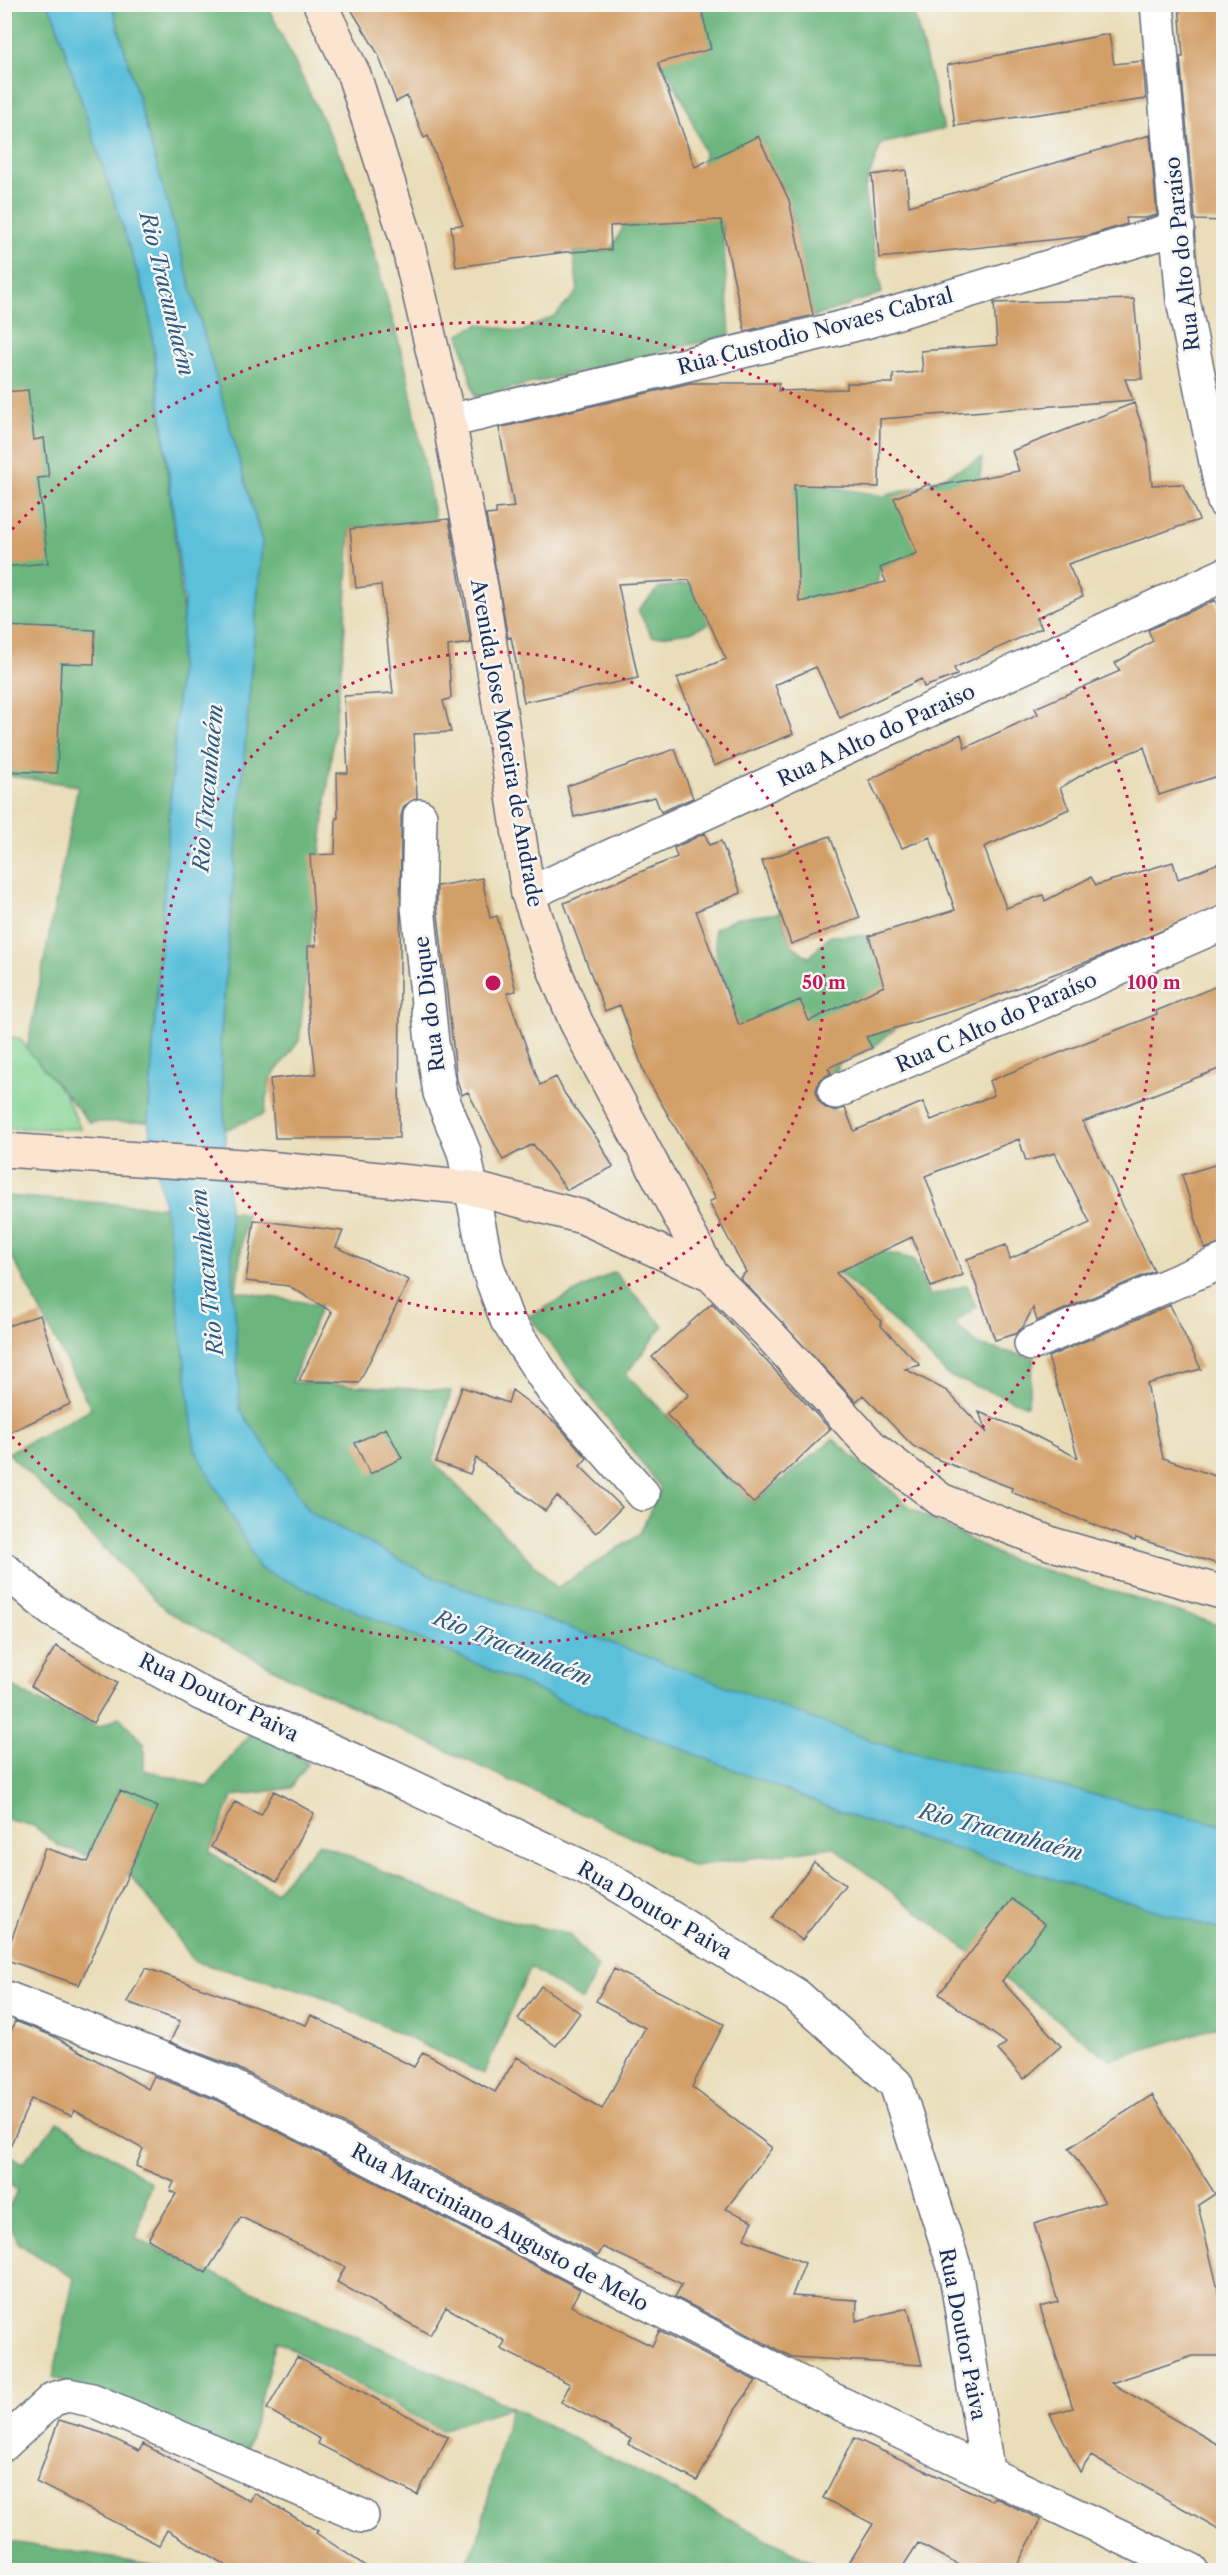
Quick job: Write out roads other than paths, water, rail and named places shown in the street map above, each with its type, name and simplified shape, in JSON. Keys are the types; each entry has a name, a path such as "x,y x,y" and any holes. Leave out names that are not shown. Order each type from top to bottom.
{"main road":[{"name":"Avenida Jose Moreira de Andrade","path":"320,4 354,75 407,241 449,421 482,592 528,894 576,1022 711,1275 770,1335 872,1447 941,1500 1052,1544 1224,1593"},
{"path":"5,1150 257,1167 471,1188 583,1217 711,1275"}],"street":[{"name":"Rua Alto do Paraíso","path":"1157,4 1183,300 1224,502"},
{"name":"Rua Custodio Novaes Cabral","path":"449,421 865,322 1178,228"},
{"name":"Rua A Alto do Paraiso","path":"528,894 1224,575"},
{"name":"Rua do Dique","path":"420,816 418,907 432,1042 440,1093 464,1152 487,1266 507,1320 554,1392 643,1494"},
{"name":"Rua C Alto do Paraíso","path":"835,1092 1224,923"},
{"path":"1030,1344 1224,1261"},
{"name":"Rua Doutor Paiva","path":"4,1569 52,1610 202,1694 387,1775 610,1880 796,1995 896,2084 955,2269 988,2475"},
{"name":"Rua Marciniano Augusto de Melo","path":"4,1997 226,2084 829,2398 1191,2571"},
{"path":"4,2444 53,2399 68,2395 92,2400 362,2516"}],"water":[{"name":"Rio Tracunhaém","path":"48,5 112,5 262,542 220,1042 240,1409 311,1513 429,1575 886,1746 1223,1825 1223,1931 861,1820 571,1705 260,1569 195,1449 170,1237 148,1122 184,602 149,308 54,16"}]}
